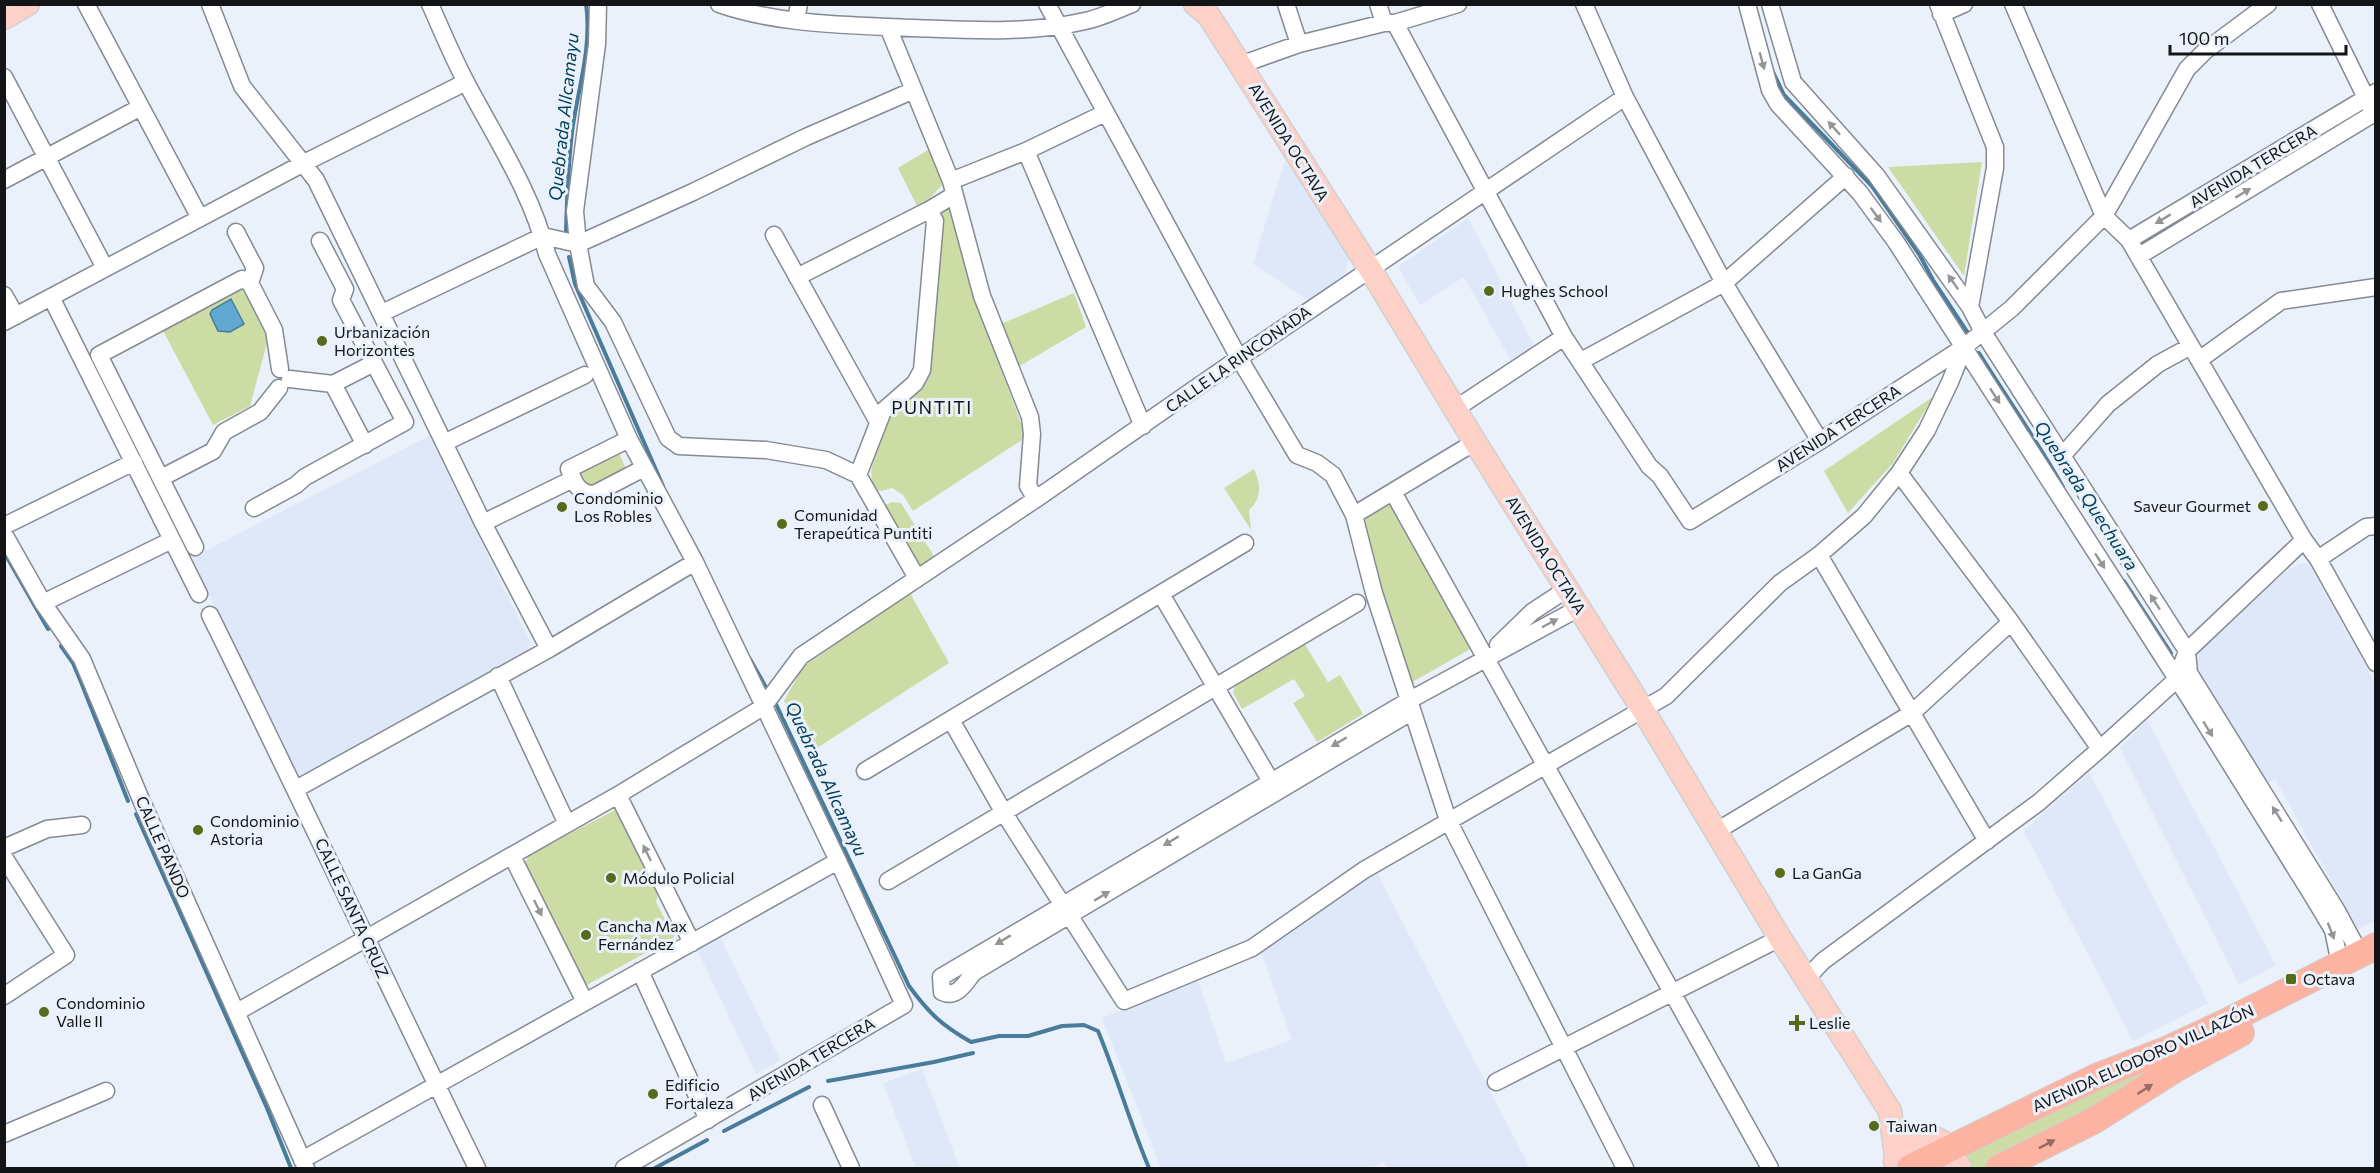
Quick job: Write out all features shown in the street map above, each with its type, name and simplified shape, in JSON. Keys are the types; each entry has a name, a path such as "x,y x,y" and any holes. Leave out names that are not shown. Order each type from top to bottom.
{"highway":[{"name":"AVENIDA ELIODORO VILLAZÓN","path":"1909,1165 1951,1157 2096,1077 2168,1050 2363,957"},
{"name":"AVENIDA ELIODORO VILLAZÓN","path":"1999,1168 2095,1120 2363,957"}],"main road":[{"path":"4,18 28,4"},
{"name":"AVENIDA OCTAVA","path":"1195,4 1209,16 1370,269 1643,710 1780,938 1890,1111 1909,1165"},
{"name":"AVENIDA OCTAVA","path":"1890,1111 1919,1130 1951,1157"}],"street":[{"path":"86,4 200,218"},
{"path":"210,4 242,86 316,180 483,523 549,649"},
{"path":"304,1164 436,1085 838,861 695,562 629,439 547,254 543,236 515,173 466,82 430,4"},
{"path":"598,4 597,45 575,211 578,244 586,286 613,322 668,438 679,446 766,450 826,460 858,475 917,578"},
{"path":"719,4 742,12 797,12 888,27 981,30 1059,26 1086,21 1132,4"},
{"path":"1047,4 1239,358 1297,455 1317,463 1333,475 1354,515 1374,593 1409,707 1448,820 1625,1168"},
{"path":"1286,4 1299,44"},
{"path":"1378,4 1486,191 1564,336 1581,361 1724,283 1846,176"},
{"path":"1240,65 1299,44 1458,4"},
{"path":"1584,4 1625,97 1724,283 1821,441"},
{"path":"1747,4 1770,90 1778,104 1846,176 1896,242 2333,930 2363,957"},
{"path":"1770,4 1792,82 1876,175 1970,308 1983,332 2187,651 2189,673 2337,911 2363,957"},
{"path":"1964,4 1940,9 1995,147 1995,168 1970,308"},
{"path":"2013,4 2104,216 2129,240 2139,256 2304,540 2318,559 2376,663"},
{"name":"AVENIDA TERCERA","path":"1581,361 1649,466 1660,476 1690,520 1821,441 1964,347 2012,308 2104,216 2187,69 2205,51 2268,4"},
{"path":"2320,4 2371,95 2375,114"},
{"path":"888,27 953,188 982,296 1030,417 1032,434 1028,486 1036,499"},
{"path":"4,77 105,268"},
{"path":"4,295 10,319 304,163 466,82"},
{"path":"382,313 543,236 578,244 806,137 914,90"},
{"name":"AVENIDA TERCERA","path":"2129,240 2371,95"},
{"name":"CALLE LA RINCONADA","path":"237,1012 618,795 764,704 801,656 1036,499 1239,358 1625,97"},
{"path":"4,180 141,107"},
{"path":"796,277 929,210 953,188 1105,113"},
{"name":"AVENIDA TERCERA","path":"2139,256 2375,114"},
{"path":"1026,151 1143,426"},
{"path":"858,475 883,411 915,383 922,370 935,221 929,210"},
{"path":"236,232 255,268 250,283"},
{"path":"774,236 878,422"},
{"path":"254,508 405,422 341,300 345,289 320,241"},
{"path":"161,478 213,451 224,432 260,412 283,378 274,330 250,283 242,279 99,355 195,547"},
{"path":"2062,456 2108,404 2158,364 2195,353 2281,301 2376,288"},
{"path":"51,297 199,594"},
{"path":"1455,409 1564,336"},
{"path":"951,720 1004,813 1124,1001 1252,948 1364,870 1666,696 1780,583 1819,555 1864,516 1899,474 1926,430 1950,382 1964,347"},
{"path":"283,378 333,384 374,363"},
{"path":"385,384 408,371"},
{"path":"444,443 585,375"},
{"path":"333,384 365,445"},
{"path":"629,439 569,469 573,479 580,491 594,494 644,468"},
{"path":"1354,515 1475,442"},
{"path":"5,533 134,462"},
{"path":"1899,474 2011,622 2100,749"},
{"path":"483,523 573,479"},
{"path":"1393,492 1770,1168"},
{"path":"2318,559 2366,527 2376,526"},
{"name":"CALLE PANDO","path":"5,533 43,603 82,659 142,802 304,1164"},
{"path":"43,603 172,540"},
{"path":"1806,979 1823,961 2038,803 2100,749 2176,680 2187,651 2304,540"},
{"path":"865,771 1245,543"},
{"path":"1819,555 1987,841"},
{"path":"296,789 549,649 695,562"},
{"path":"1484,658 1532,612 1567,589"},
{"path":"1161,594 1274,787"},
{"path":"888,881 1357,603"},
{"path":"1065,911 974,972 956,994 949,995 942,992 941,977 1065,911 1409,707 1484,658 1579,608"},
{"name":"CALLE SANTA CRUZ","path":"210,615 477,1168"},
{"path":"1715,832 1912,712 2011,622"},
{"path":"498,676 567,824"},
{"path":"618,795 692,943"},
{"path":"4,848 47,829 82,825"},
{"path":"4,856 66,955 4,996"},
{"path":"512,856 585,1002"},
{"name":"AVENIDA TERCERA","path":"624,1168 904,1005 838,861"},
{"path":"1496,1082 1780,938"},
{"path":"640,971 708,1120"},
{"path":"4,1134 106,1091"},
{"path":"822,1105 851,1168"}],"shaded area":[{"path":"1285,160 1349,258 1345,274 1308,300 1253,264"},
{"name":"Hughes School","path":"1468,218 1535,347 1512,362 1464,277 1420,305 1398,267"},
{"path":"429,436 530,641 529,651 297,777 191,558"},
{"path":"2302,563 2308,563 2375,683 2375,920 2358,929 2275,779 2263,785 2199,676 2196,667 2200,648 2286,571"},
{"path":"2147,720 2276,965 2239,985 2120,748"},
{"path":"2089,772 2208,1003 2133,1041 2024,831"},
{"path":"1375,869 1530,1168 1387,1168 1384,1162 1369,1168 1161,1168 1102,1018 1198,981 1226,1063 1292,1040 1260,948"},
{"path":"720,937 780,1060 756,1074 697,949"},
{"path":"922,1069 960,1168 916,1168 883,1083"}],"green space":[{"path":"931,148 944,183 930,198 917,206 898,168"},
{"path":"1982,162 1964,276 1888,167"},
{"path":"952,205 976,303 1025,434 1022,440 913,511 903,495 892,488 881,491 873,490 871,471 891,413 928,369 941,212"},
{"path":"242,284 270,332 250,406 213,425 161,327"},
{"path":"1074,293 1086,327 1018,367 1001,324"},
{"path":"1934,396 1893,463 1848,513 1824,471"},
{"path":"617,449 627,471 590,491 576,472"},
{"path":"1254,469 1259,491 1256,501 1249,510 1251,530 1224,488"},
{"path":"1388,501 1472,648 1409,684 1361,523 1369,512"},
{"path":"892,502 901,503 934,556 918,567 883,506"},
{"path":"910,593 949,663 817,748 815,761 784,701 803,667"},
{"path":"1304,643 1328,682 1340,675 1363,714 1317,742 1293,703 1305,696 1294,679 1242,709 1233,693 1235,684"},
{"path":"615,810 624,817 659,890 656,902 666,921 672,920 676,932 673,938 585,986 580,982 525,863 529,855"},
{"path":"2247,1019 1988,1168 1968,1168 1963,1156 1997,1137"}],"water":[{"path":"231,299 244,324 230,332 218,331 210,314 212,310"}],"waterway":[{"name":"Quebrada Allcamayu","path":"566,232 571,138 586,50 586,4"},
{"name":"Quebrada Quechuara","path":"1773,72 1784,95 1872,186 1919,254 1933,280 1968,333"},
{"name":"Quebrada Allcamayu","path":"569,257 575,284 663,486"},
{"name":"Quebrada Quechuara","path":"1979,353 2063,487"},
{"path":"4,552 48,629"},
{"name":"Quebrada Quechuara","path":"2124,581 2171,653"},
{"path":"61,646 73,663 128,801"},
{"name":"Quebrada Allcamayu","path":"750,659 768,691"},
{"name":"Quebrada Allcamayu","path":"774,700 909,986 916,995 943,1024 971,1042 999,1036 1028,1036 1062,1026 1084,1025 1098,1031 1149,1168"},
{"path":"136,814 267,1108 291,1168"},
{"path":"828,1081 973,1053"},
{"path":"724,1131 809,1087"},
{"path":"655,1168 707,1140"}],"place":[{"name":"Hughes School","path":"1489,291"},
{"name":"Urbanización Horizontes","path":"322,341"},
{"name":"Saveur Gourmet","path":"2263,506"},
{"name":"Condominio Los Robles","path":"562,507"},
{"name":"Comunidad Terapeútica Puntiti","path":"782,524"},
{"name":"Condominio Astoria","path":"198,830"},
{"name":"La GanGa","path":"1780,873"},
{"name":"Módulo Policial","path":"611,878"},
{"name":"Cancha Max Fernández","path":"586,935"},
{"name":"Octava","path":"2291,979"},
{"name":"Condominio Valle II","path":"44,1012"},
{"name":"Leslie","path":"1797,1023"},
{"name":"Edificio Fortaleza","path":"653,1094"},
{"name":"Taiwan","path":"1874,1126"}],"district":[{"name":"PUNTITI","path":"932,408"}]}
